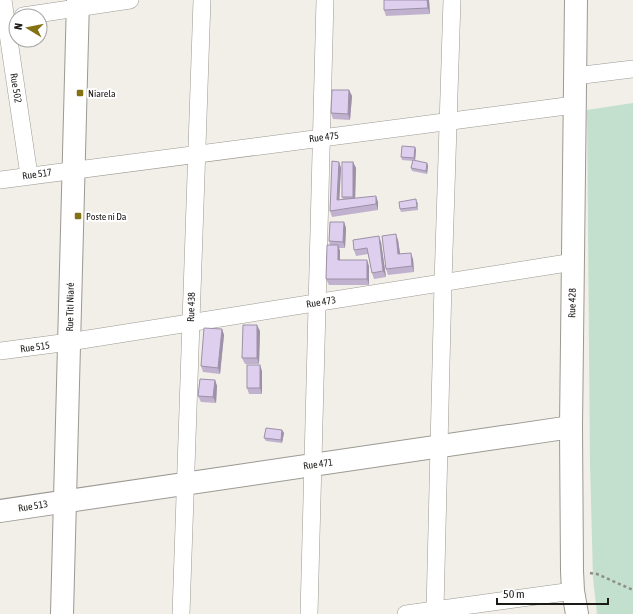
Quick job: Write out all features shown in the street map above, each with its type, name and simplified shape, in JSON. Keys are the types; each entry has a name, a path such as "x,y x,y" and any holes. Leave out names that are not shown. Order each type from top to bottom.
{"street":[{"name":"Rue 502","path":"3,0 7,18 29,176"},
{"path":"48,11 78,4 130,0"},
{"name":"Rue 438","path":"181,614 202,0"},
{"path":"309,614 325,0"},
{"path":"435,610 452,0"},
{"name":"Rue 428","path":"573,599 571,427 576,0"},
{"name":"Rue Titi Niaré","path":"62,614 78,4"},
{"path":"575,76 633,69"},
{"name":"Rue 475","path":"73,169 574,105"},
{"name":"Rue 517","path":"0,180 73,169"},
{"name":"Rue 473","path":"69,342 573,262"},
{"name":"Rue 515","path":"0,351 69,342"},
{"name":"Rue 471","path":"65,501 571,427"},
{"name":"Rue 513","path":"0,511 65,501"},
{"path":"406,614 435,610 573,599"}],"path":[{"path":"573,599 597,574 633,590"}],"green space":[{"path":"633,103 633,614 597,614 593,578 590,463 587,110"}],"building":[{"path":"384,0 427,0 428,8 384,10"},
{"path":"332,90 349,90 348,114 331,113"},
{"path":"402,146 415,147 414,158 401,157"},
{"path":"413,160 427,163 426,171 411,168"},
{"path":"332,161 339,162 337,200 376,196 376,204 330,211"},
{"path":"342,162 353,162 353,197 342,197"},
{"path":"416,199 417,207 400,209 399,202"},
{"path":"330,222 344,222 343,242 329,241"},
{"path":"396,234 398,254 411,253 412,266 386,269 382,236"},
{"path":"379,236 383,271 372,273 367,248 354,250 353,240"},
{"path":"327,245 338,245 338,260 367,260 367,279 326,279"},
{"path":"243,325 257,325 257,358 242,358"},
{"path":"204,328 222,329 218,368 201,366"},
{"path":"247,365 260,365 260,388 247,388"},
{"path":"200,379 215,380 213,397 198,396"},
{"path":"266,428 282,430 281,440 264,438"}],"place":[{"name":"Niarela","path":"80,93"},
{"name":"Poste ni Da","path":"78,216"}]}
